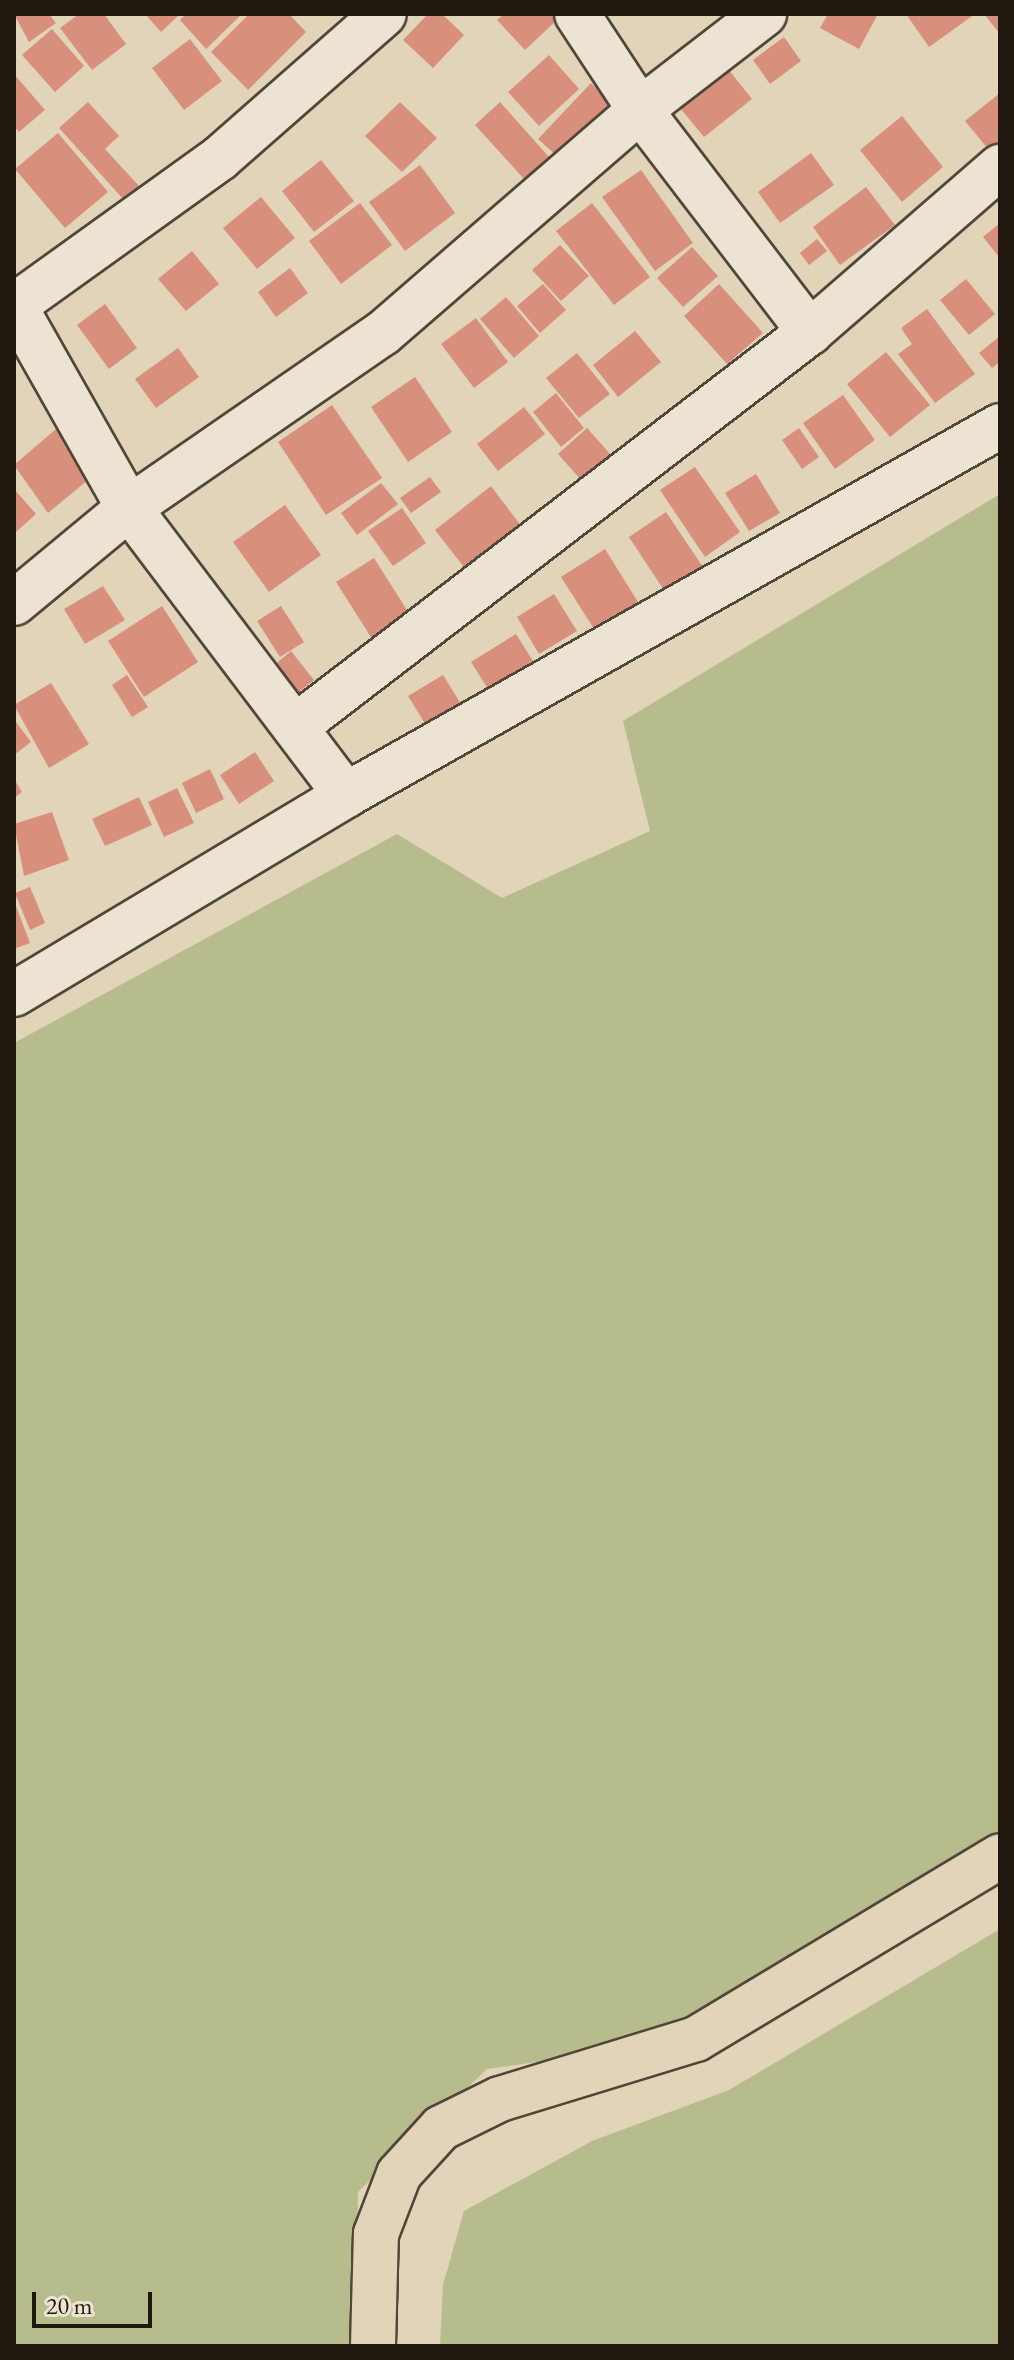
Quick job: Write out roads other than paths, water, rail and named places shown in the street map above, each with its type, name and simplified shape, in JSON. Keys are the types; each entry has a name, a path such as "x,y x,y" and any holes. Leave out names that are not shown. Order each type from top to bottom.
{"main road":[{"path":"373,2346 376,2234 399,2174 441,2128 500,2099 696,2039 1000,1856"}],"street":[{"path":"346,795 129,508 14,306 220,158 384,14"},
{"path":"577,14 640,110 810,332"},
{"path":"14,603 129,508 383,333 640,110 764,14"},
{"path":"295,727 810,332 1000,167"},
{"path":"14,994 346,795 1000,426"}]}
